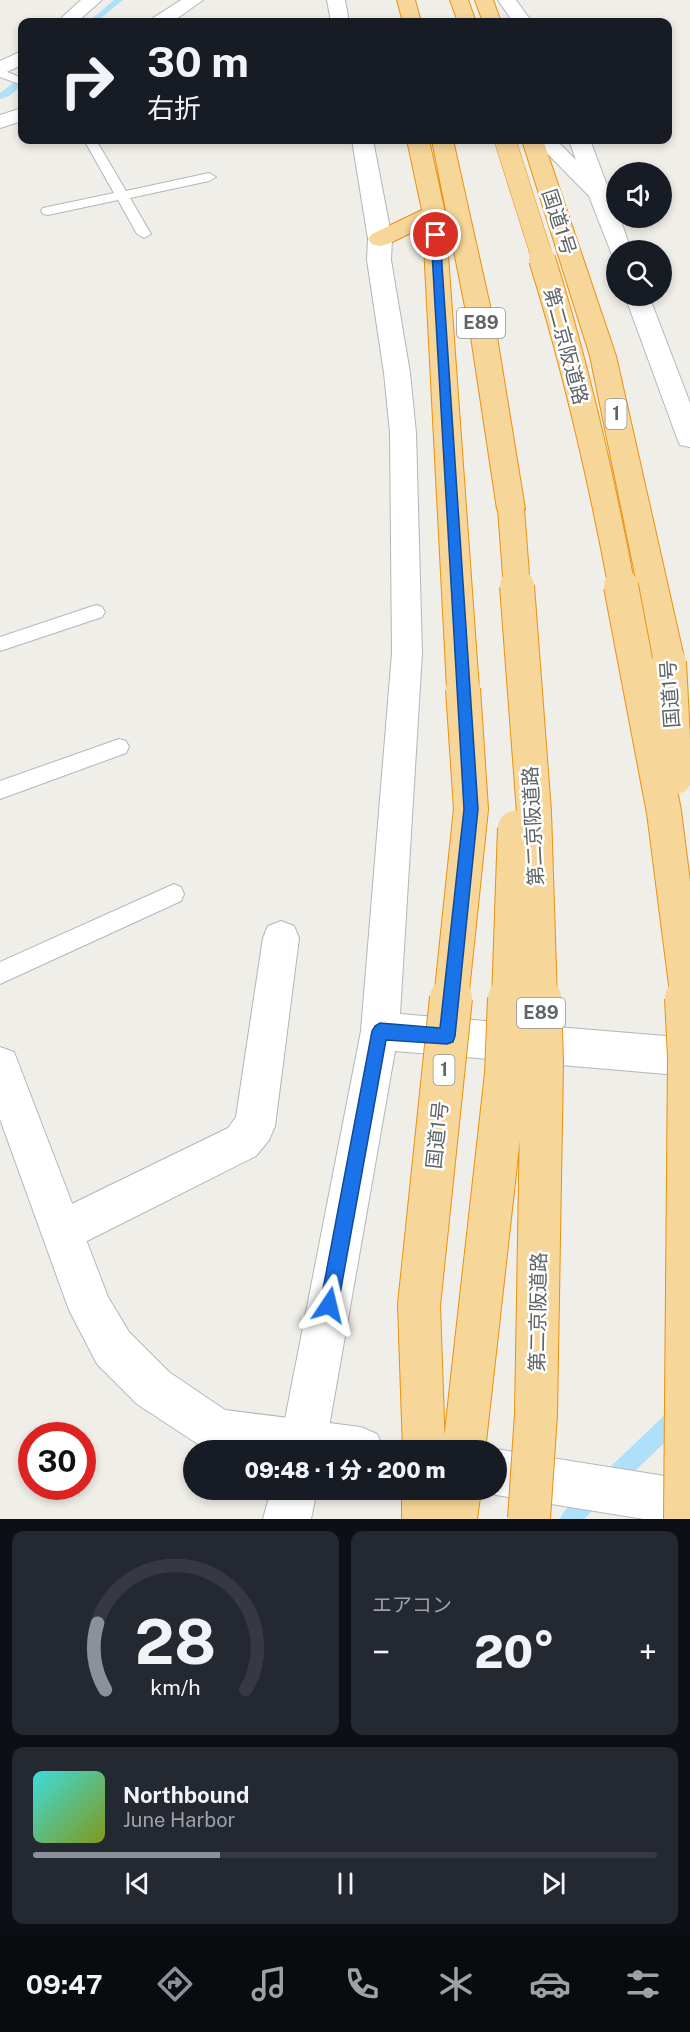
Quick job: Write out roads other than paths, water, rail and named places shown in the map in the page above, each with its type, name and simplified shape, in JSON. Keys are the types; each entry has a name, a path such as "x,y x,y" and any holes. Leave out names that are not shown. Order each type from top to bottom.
{"highway":[{"path":"388,0 392,18"},
{"path":"406,0 411,18"},
{"path":"459,0 466,18"},
{"path":"484,0 491,18"},
{"name":"国道1号","path":"419,144 434,213 471,809 418,1305 424,1440"},
{"name":"第二京阪道路","path":"443,144 484,337 510,508 534,812 542,1063 536,1414 537,1499"},
{"name":"第二京阪道路","path":"506,144 564,329 605,499 664,812 690,1017"},
{"name":"国道1号","path":"533,144 603,356 669,662 689,1057 680,1505"},
{"path":"381,239 434,213"},
{"path":"465,1440 506,1074 516,801 510,508"},
{"path":"425,1500 426,1519"},
{"path":"453,1519 456,1500"}],"street":[{"path":"71,18 93,0"},
{"path":"143,18 160,0"},
{"path":"166,18 194,0"},
{"path":"336,0 339,18"},
{"path":"507,0 519,18"},
{"path":"9,76 18,63"},
{"path":"0,122 18,115"},
{"path":"304,1440 380,1031 407,653 403,433 397,373 379,260 381,239 363,144"},
{"path":"548,144 600,196"},
{"path":"581,144 616,240"},
{"path":"641,306 690,438"},
{"path":"62,1231 242,1142 255,1126 281,938"},
{"path":"380,1031 689,1057"},
{"path":"0,1066 91,1310 113,1348 153,1388 217,1432 266,1440"},
{"path":"507,1479 537,1499 680,1505"},
{"path":"287,1519 292,1500"}],"lane":[{"path":"92,144 144,234"},
{"path":"48,211 209,177"},
{"path":"0,644 96,612"},
{"path":"0,790 119,747"},
{"path":"0,973 174,894"}],"waterway":[{"path":"97,18 119,0"},
{"path":"0,96 18,84"},
{"path":"609,1482 678,1416"},
{"path":"570,1519 593,1497"}]}
